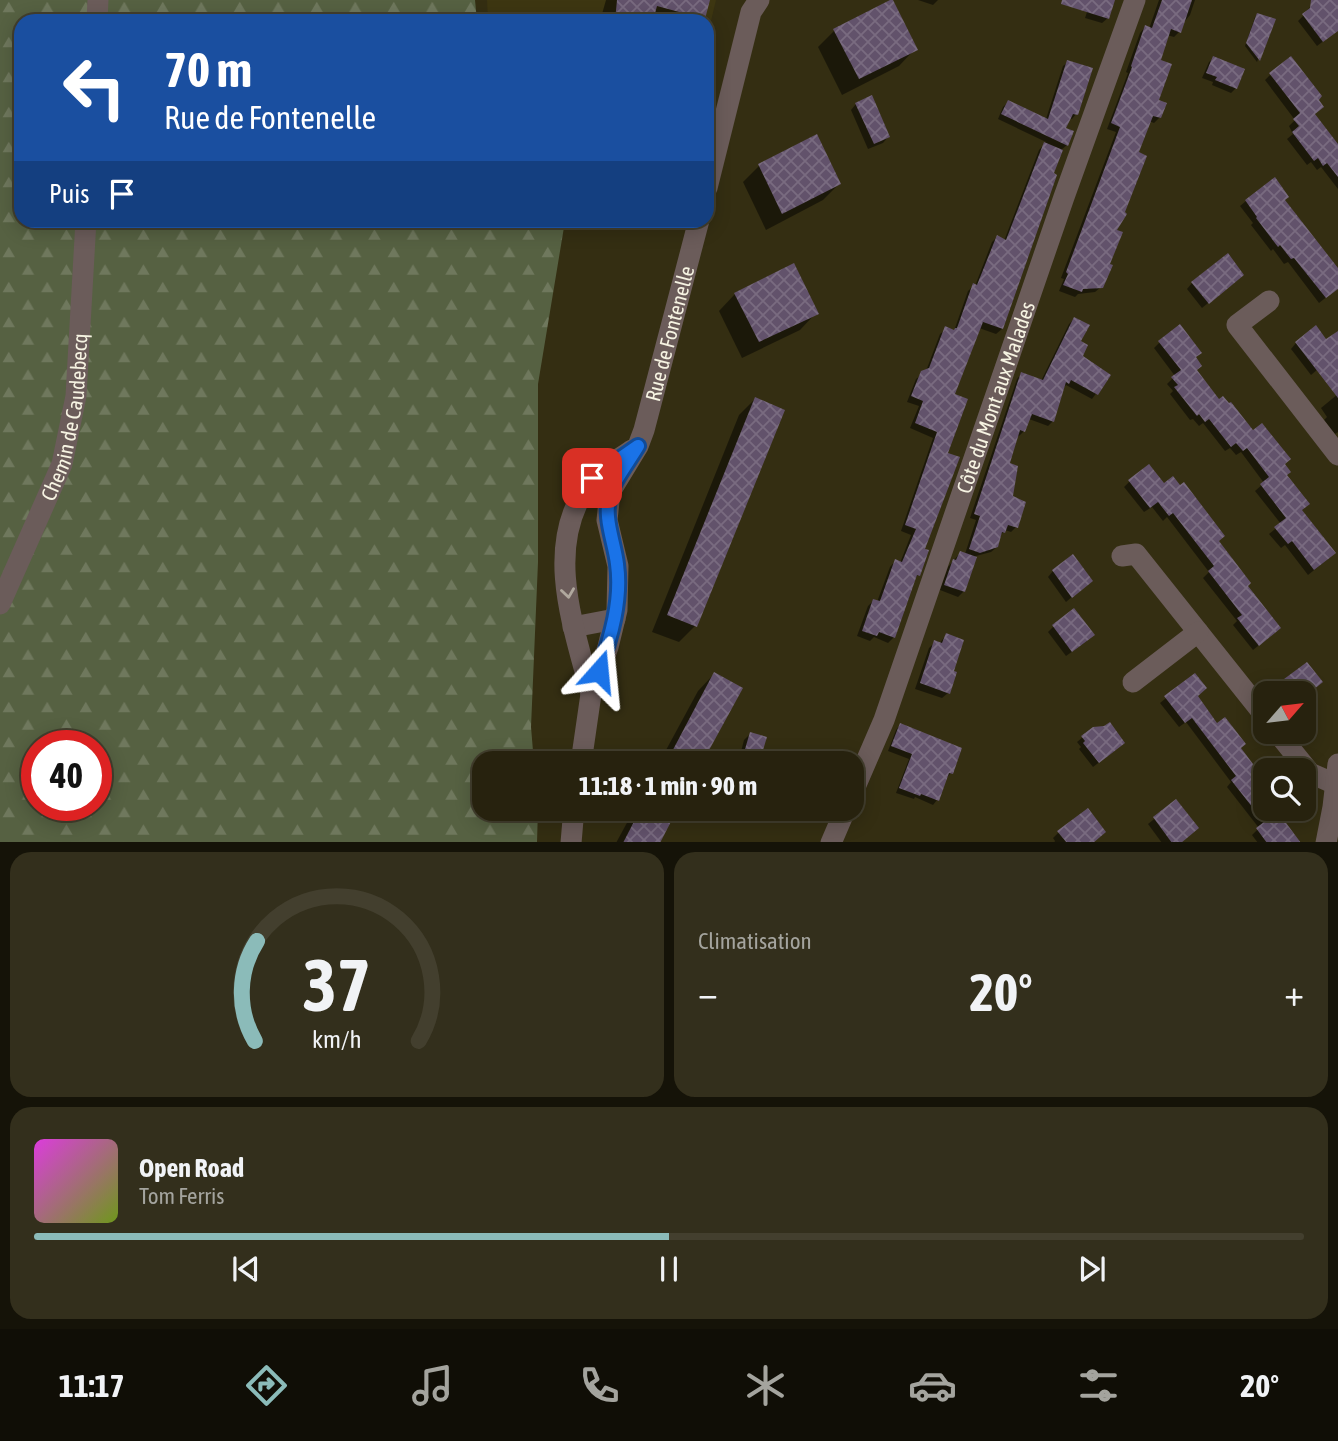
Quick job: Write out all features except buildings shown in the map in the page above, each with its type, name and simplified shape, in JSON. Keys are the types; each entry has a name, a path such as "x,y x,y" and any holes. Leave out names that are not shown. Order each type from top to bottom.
{"street":[{"path":"714,159 748,20 759,0"},
{"name":"Côte du Mont aux Malades","path":"864,766 884,720 1064,197 1135,0"},
{"name":"Chemin de Caudebecq","path":"0,604 62,464 76,396 86,228"},
{"name":"Rue de Fontenelle","path":"583,751 591,694 608,647 617,610 618,566 607,520 610,492 638,446 697,228"},
{"path":"1269,301 1237,324 1338,455"},
{"name":"Rue de Fontenelle","path":"591,694 566,589 566,533 576,503 592,478 638,446"},
{"path":"1122,555 1136,554 1253,701"},
{"path":"573,627 615,620"},
{"path":"1133,682 1198,632"},
{"path":"1287,744 1310,773 1336,774 1335,807 1326,842"},
{"path":"571,842 573,821"},
{"path":"831,842 840,821"}],"shaded area":[{"path":"487,0 716,0 713,14 488,14"}],"green space":[{"path":"0,0 475,0 476,14 14,14 14,228 564,228 538,384 538,562 531,727 533,751 472,751 472,821 538,821 537,842 0,842"}],"route":[{"path":"592,478 638,446 610,492 607,520 618,566 617,610 599,671"}]}
